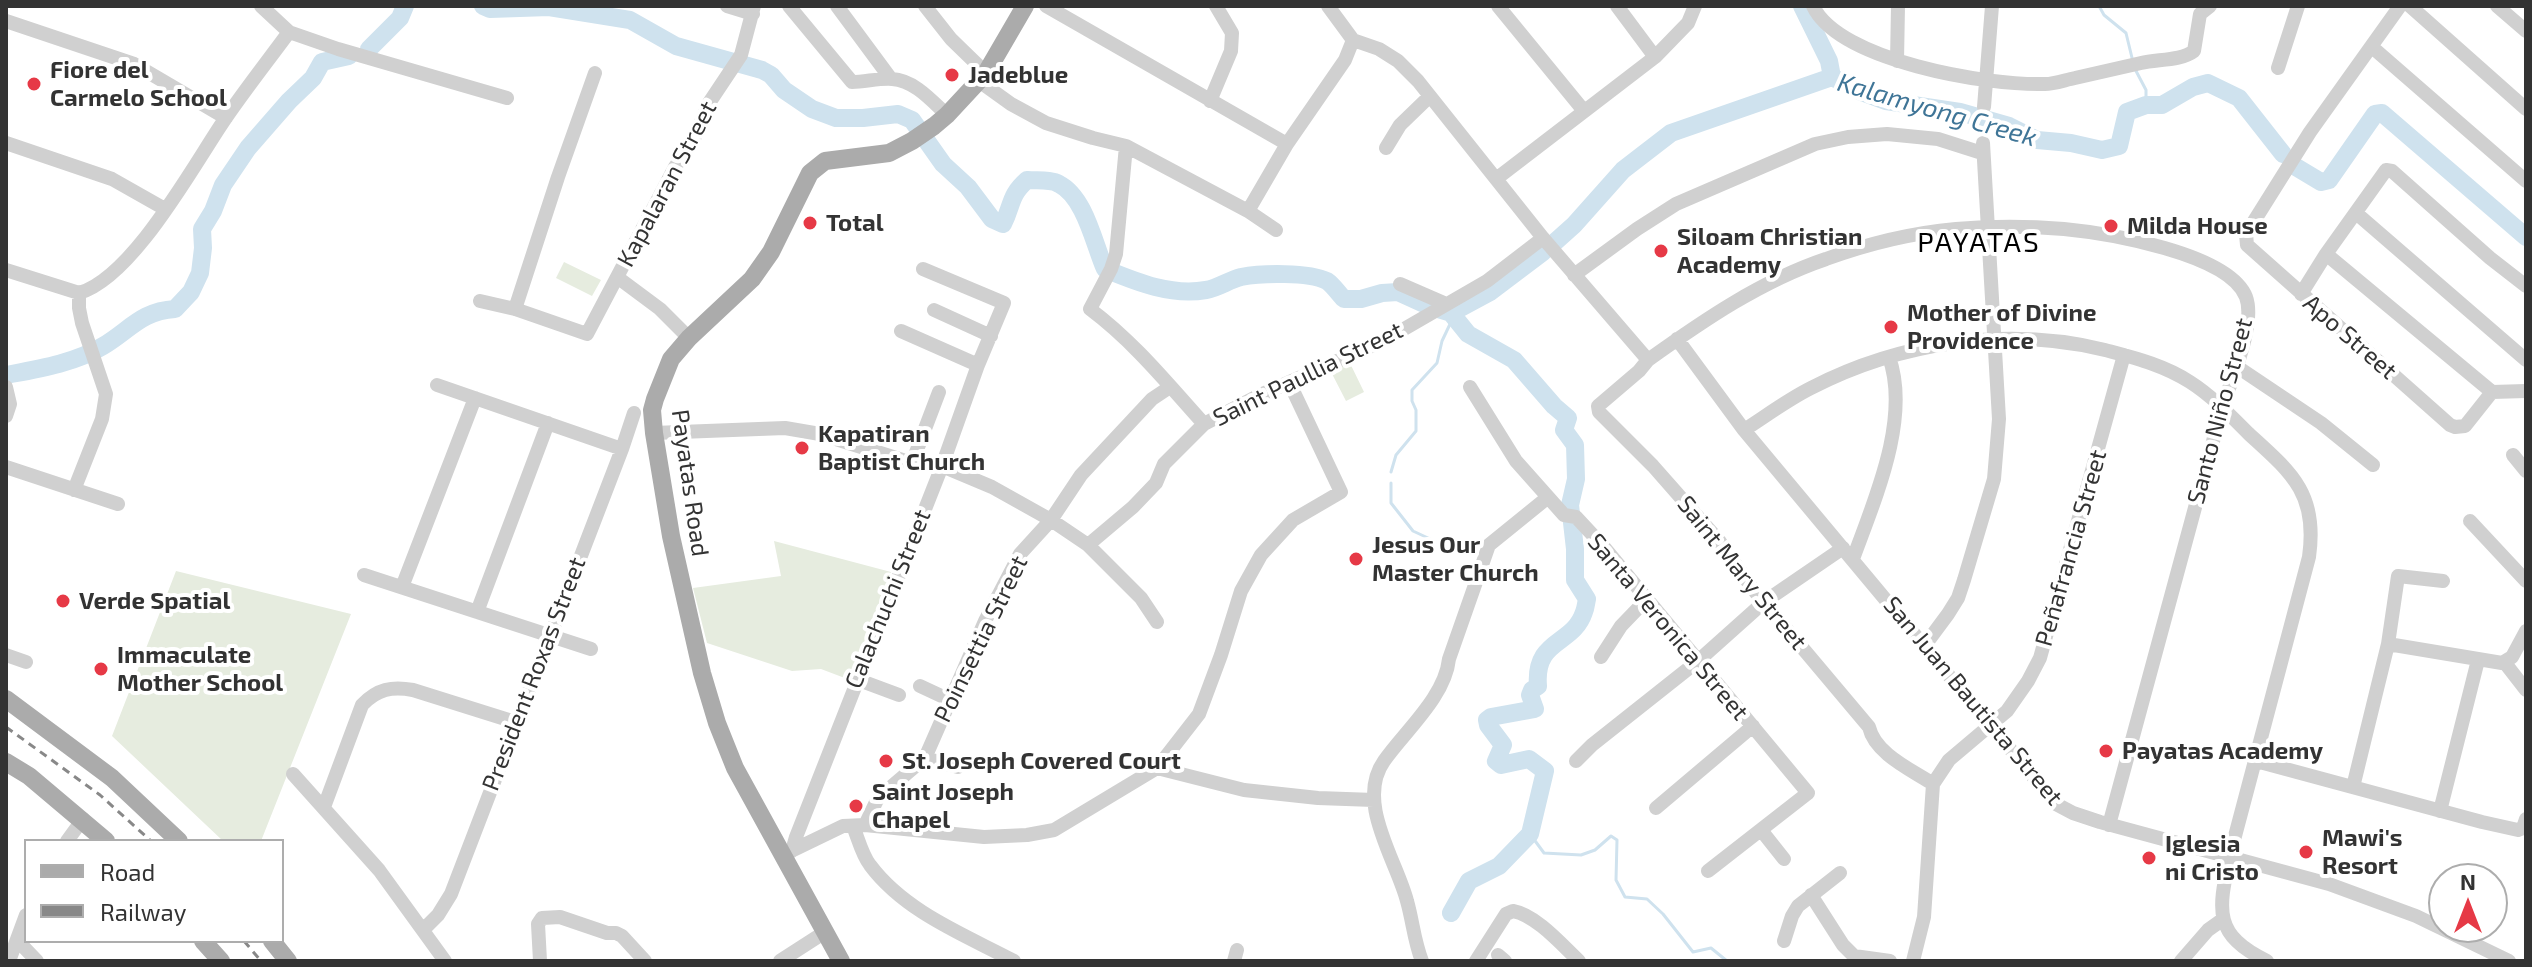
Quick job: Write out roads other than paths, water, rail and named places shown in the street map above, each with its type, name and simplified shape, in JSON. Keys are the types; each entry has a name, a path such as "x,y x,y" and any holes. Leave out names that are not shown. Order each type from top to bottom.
{"main road":[{"name":"Payatas Road","path":"841,961 788,853 735,768 708,695 671,536 652,410 658,387 671,359 752,279 771,252 810,173 817,166 834,159 889,153 912,141 940,120 982,77 1025,6"},
{"path":"6,699 112,778 177,839"},
{"path":"6,762 29,776 104,839"},
{"path":"205,943 221,961"},
{"path":"274,943 288,961"}],"street":[{"path":"261,6 289,32 507,98"},
{"path":"727,6 754,10"},
{"path":"789,6 852,82 905,81 926,95 940,120"},
{"path":"837,6 891,79"},
{"path":"925,6 982,77 1011,104 1046,123 1126,146 1248,211 1276,230"},
{"path":"1046,6 1287,144"},
{"path":"1210,101 1231,51 1232,33 1216,6"},
{"path":"1328,6 1353,40 1379,49 1398,61 1430,96 1543,238 1648,360"},
{"path":"1498,6 1584,111"},
{"path":"1617,6 1655,57"},
{"path":"1496,179 1655,57 1688,23 1695,6"},
{"path":"1813,6 1835,32 1897,61 1987,82 2048,85 2135,64 2188,56 2194,51 2200,14 2210,6"},
{"path":"1897,61 1898,6"},
{"path":"1984,107 1992,6"},
{"path":"2278,68 2298,6"},
{"path":"2400,6 2372,47 2526,181"},
{"path":"2410,6 2526,109"},
{"path":"2497,6 2526,31"},
{"name":"Kapalaran Street","path":"689,338 660,309 617,277 675,167 693,141 709,103 738,60 754,10"},
{"path":"6,21 134,64 226,118"},
{"path":"6,270 79,293 91,290 109,278 144,239 289,32"},
{"path":"1248,211 1287,144 1345,60 1353,40"},
{"name":"Apo Street","path":"2372,47 2310,132 2246,234 2247,245 2450,425 2460,428 2469,422 2492,392"},
{"path":"515,309 595,73"},
{"path":"1386,148 1400,125 1430,96"},
{"path":"1574,275 1676,204 1815,144 1887,134 1938,139 1983,148 1999,419 1994,479 1958,598 1925,645"},
{"path":"6,143 112,179 165,209"},
{"path":"1126,146 1116,254 1090,309 1138,350 1204,424"},
{"path":"2301,294 2384,171 2389,170 2526,286"},
{"path":"2356,213 2526,360"},
{"name":"Santo Niño Street","path":"1648,360 1744,295 1785,274 1884,241 1952,230 2067,229 2106,235 2198,259 2219,269 2239,286 2246,298 2247,324 2109,825"},
{"name":"Saint Paullia Street","path":"1088,545 1133,507 1156,483 1164,464 1204,424 1385,340 1487,281 1543,238"},
{"path":"2326,254 2492,392 2526,391"},
{"name":"Calachuchi Street","path":"788,853 1004,303 923,269"},
{"path":"480,301 515,309 587,334 617,277"},
{"path":"1400,284 1440,307"},
{"path":"74,490 102,419 106,394 79,308 79,293"},
{"path":"934,310 991,336"},
{"path":"901,331 978,365"},
{"name":"San Juan Bautista Street","path":"1677,339 1744,430 2056,804 2109,825 2329,884 2394,907 2509,961"},
{"path":"1744,430 1813,387 1889,357 1946,344 1994,339 2066,343 2124,355 2172,372 2192,383 2286,468 2304,497 2312,534 2309,557 2223,889 2222,920 2242,947 2267,961"},
{"name":"Peñafrancia Street","path":"1933,784 1949,760 1990,726 2018,696 2040,658 2124,355"},
{"path":"1576,761 1698,661 1764,602 1848,553 1875,500 1891,442 1894,392 1889,357"},
{"name":"Saint Mary Street","path":"1648,360 1598,406 1599,412 1653,466 1720,542 1764,602 1869,727 1873,740 1933,784"},
{"path":"2236,366 2321,423 2373,465"},
{"path":"788,853 830,831 859,826 984,837 1027,835 1060,827 1157,768 1199,714 1241,591 1261,555 1293,520 1341,492 1289,382"},
{"path":"437,385 622,449"},
{"path":"6,387 10,404 6,416"},
{"name":"Poinsettia Street","path":"859,826 878,798 925,758 1002,584 1020,554 1051,520 1081,475 1152,399 1170,387"},
{"name":"Santa Veronica Street","path":"1470,387 1516,461 1547,498 1570,516 1647,599 1808,793 1761,830"},
{"path":"912,463 939,392"},
{"path":"402,587 475,398"},
{"name":"President Roxas Street","path":"424,929 438,915 451,894 634,413"},
{"path":"477,612 548,423"},
{"path":"654,433 785,428 820,434 912,463 942,466 992,487 1088,545 1141,598 1157,622"},
{"path":"2513,455 2526,471"},
{"path":"6,467 118,504"},
{"path":"1422,961 1415,943 1407,900 1384,843 1374,800 1376,775 1383,761 1415,724 1447,673 1449,659 1489,545 1547,498"},
{"path":"2470,521 2526,581"},
{"path":"364,575 591,649"},
{"path":"2353,787 2388,644 2398,576 2443,581"},
{"path":"1601,657 1621,626 1647,599"},
{"path":"2505,663 2512,657 2526,631"},
{"path":"2388,644 2505,663 2526,690"},
{"path":"6,655 26,662"},
{"path":"2440,811 2478,660"},
{"path":"856,679 899,695"},
{"path":"920,686 950,700"},
{"path":"324,807 362,705 369,697 386,688 413,690 515,722"},
{"path":"1656,808 1753,726"},
{"path":"925,758 958,767"},
{"path":"2256,761 2518,830 2524,824"},
{"path":"1157,768 1244,790 1374,800"},
{"path":"293,774 379,870 445,961"},
{"path":"1913,961 1924,917 1933,784"},
{"path":"68,839 83,819"},
{"path":"859,826 868,863 894,891 945,925 1014,961"},
{"path":"1708,871 1761,830 1784,859"},
{"path":"1784,941 1798,906 1840,873"},
{"path":"1811,895 1843,945 1854,956 1890,961"},
{"path":"1476,961 1506,914 1513,911 1552,934 1579,961"},
{"path":"540,961 538,924 542,918 549,916 616,933 645,961"},
{"path":"2181,961 2208,930 2222,920"},
{"path":"9,961 24,921"},
{"path":"780,961 825,932"},
{"path":"17,940 37,961"}],"waterway":[{"name":"Kalamyong Creek","path":"369,49 400,18 405,6"},
{"name":"Kalamyong Creek","path":"483,6 490,9 549,7 630,20 676,46 762,70 812,109 836,118 898,114 912,120 943,164 968,187 992,219 1003,224 1014,196 1027,180 1056,182 1076,199 1105,269 1154,287 1193,291 1210,289 1241,277 1297,275 1327,281 1344,299 1398,292 1451,313 1490,292 1543,252"},
{"path":"1802,6 1829,61 1832,77"},
{"path":"2099,6 2104,15 2126,33 2133,62"},
{"name":"Kalamyong Creek","path":"6,375 81,357 103,346 144,317 175,309 191,292 200,273 202,229 223,185 248,148 313,78 322,62 349,56"},
{"path":"2135,69 2146,90 2146,105"},
{"name":"Kalamyong Creek","path":"1555,242 1623,170 1671,133 1832,77 1886,101 1960,112 2009,126 2037,140 2102,150 2119,146 2127,112 2146,105 2162,105 2193,87 2208,83 2239,98 2283,154"},
{"path":"2296,167 2321,182 2329,180 2375,114 2382,113 2526,237"},
{"path":"1391,472 1396,455 1416,431 1412,390 1437,363 1451,322 1451,313"},
{"path":"1451,313 1468,334 1514,360 1568,418 1564,430 1575,445 1576,479 1570,505 1575,580 1587,599 1579,623 1542,659 1538,686 1530,695 1535,709 1487,720 1503,745 1496,761 1501,765 1529,759 1545,771 1530,834 1499,866 1469,881 1451,913"},
{"path":"1391,483 1391,503 1413,531 1458,552"},
{"path":"1530,834 1544,853 1581,855 1595,850 1611,836 1617,840 1616,880 1625,897 1647,899 1693,952 1711,948 1727,961"}],"railway":[{"path":"6,727 100,795 149,839"},
{"path":"246,943 261,961"}],"place":[{"name":"Jadeblue","path":"952,75"},
{"name":"Fiore del Carmelo School","path":"34,84"},
{"name":"Total","path":"810,223"},
{"name":"Milda House","path":"2111,226"},
{"name":"Siloam Christian Academy","path":"1661,251"},
{"name":"Mother of Divine Providence","path":"1891,327"},
{"name":"Kapatiran Baptist Church","path":"802,448"},
{"name":"Jesus Our Master Church","path":"1356,559"},
{"name":"Verde Spatial","path":"63,601"},
{"name":"Immaculate Mother School","path":"101,669"},
{"name":"Payatas Academy","path":"2106,751"},
{"name":"St. Joseph Covered Court","path":"886,761"},
{"name":"Saint Joseph Chapel","path":"856,806"},
{"name":"Mawi's Resort","path":"2306,852"},
{"name":"Iglesia ni Cristo","path":"2149,858"}],"district":[{"name":"PAYATAS","path":"1979,243"}]}
